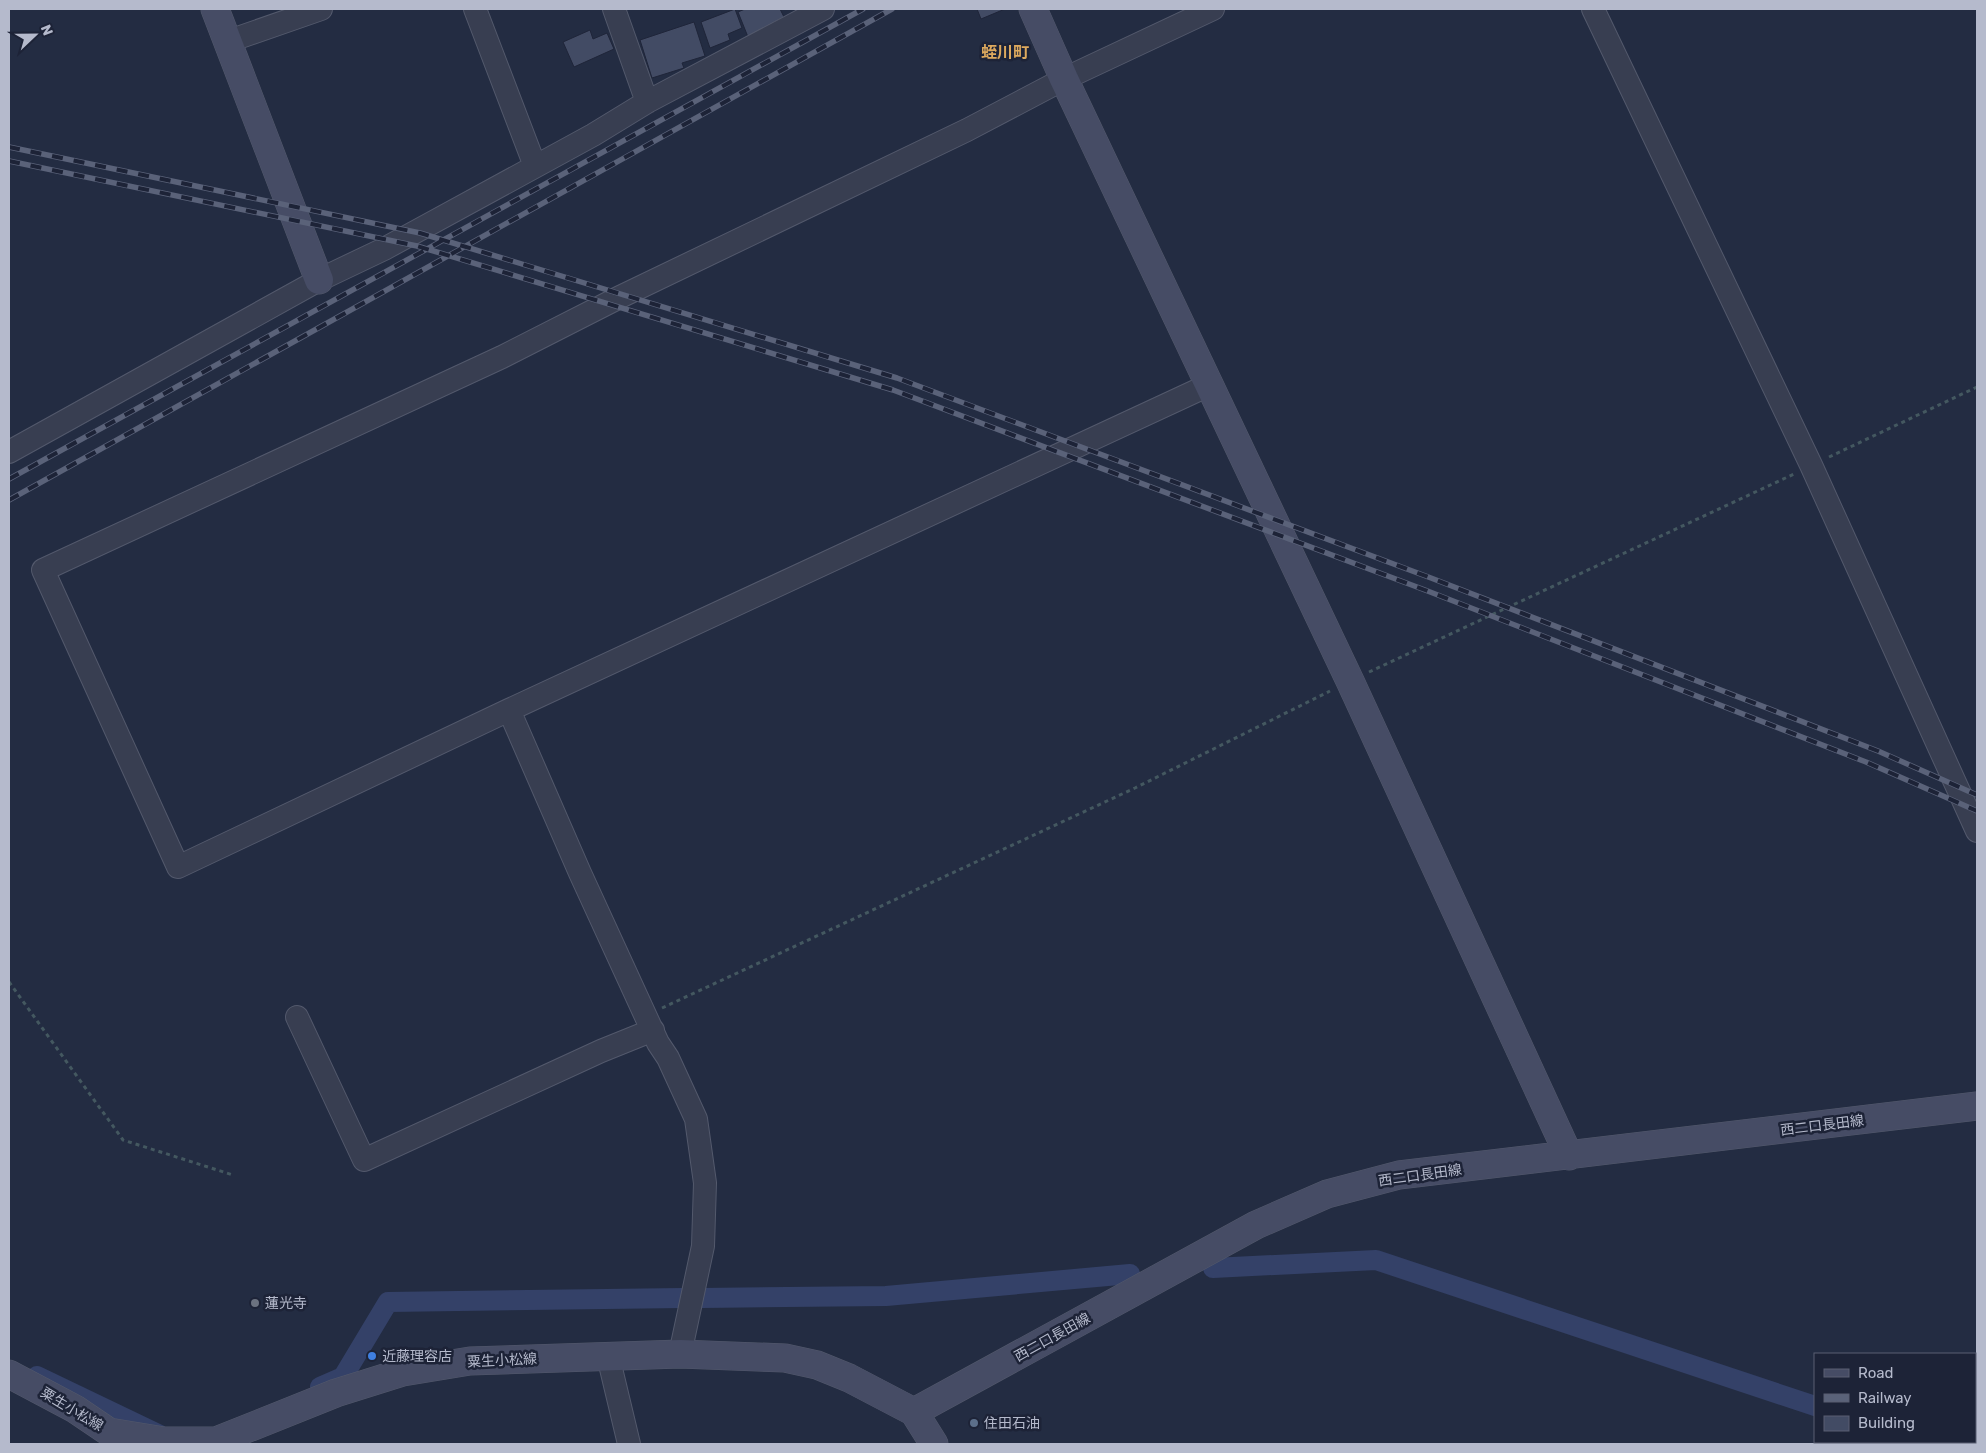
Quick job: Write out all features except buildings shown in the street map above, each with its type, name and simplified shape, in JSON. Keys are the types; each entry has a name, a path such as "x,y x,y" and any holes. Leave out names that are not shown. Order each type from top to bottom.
{"main road":[{"path":"215,9 226,42 319,280"},
{"path":"1033,9 1064,79 1211,384 1350,681 1569,1156"},
{"name":"西二口長田線","path":"914,1412 1256,1225 1326,1194 1399,1175 1977,1106"},
{"name":"粟生小松線","path":"9,1374 75,1409 108,1438 164,1441 216,1441 336,1393 402,1372 470,1361 680,1354 785,1358 817,1365 850,1378 914,1412"},
{"path":"914,1412 934,1444"}],"street":[{"path":"226,42 321,9"},
{"path":"476,9 535,166"},
{"path":"614,9 646,102"},
{"path":"9,452 319,280 377,253 535,166 791,16 823,9"},
{"path":"1211,384 509,710 178,867 43,570 502,357 620,297 967,130 1064,79 1213,9"},
{"path":"1593,9 1811,465 1977,832"},
{"path":"509,710 580,873 696,1119 705,1183 703,1246 680,1354"},
{"path":"297,1017 364,1160 601,1051 649,1022"},
{"path":"608,1356 629,1444"}],"path":[{"path":"649,1022 1135,788 1350,681 1977,387"},
{"path":"9,982 123,1140 233,1175"}],"waterway":[{"path":"1213,1268 1376,1260 1814,1406"},
{"path":"702,1298 886,1296 1130,1274"},
{"path":"320,1387 343,1377 388,1302 683,1298"},
{"path":"37,1376 160,1435"}],"railway":[{"path":"9,479 863,9"},
{"path":"9,500 892,9"},
{"path":"9,147 420,233 897,378 1431,578 1878,751 1977,795"},
{"path":"9,161 417,246 893,390 1425,590 1866,762 1977,811"}],"place":[{"name":"蓮光寺","path":"255,1303"},
{"name":"近藤理容店","path":"372,1356"},
{"name":"住田石油","path":"974,1423"}],"district":[{"name":"蛭川町","path":"1005,52"}]}
